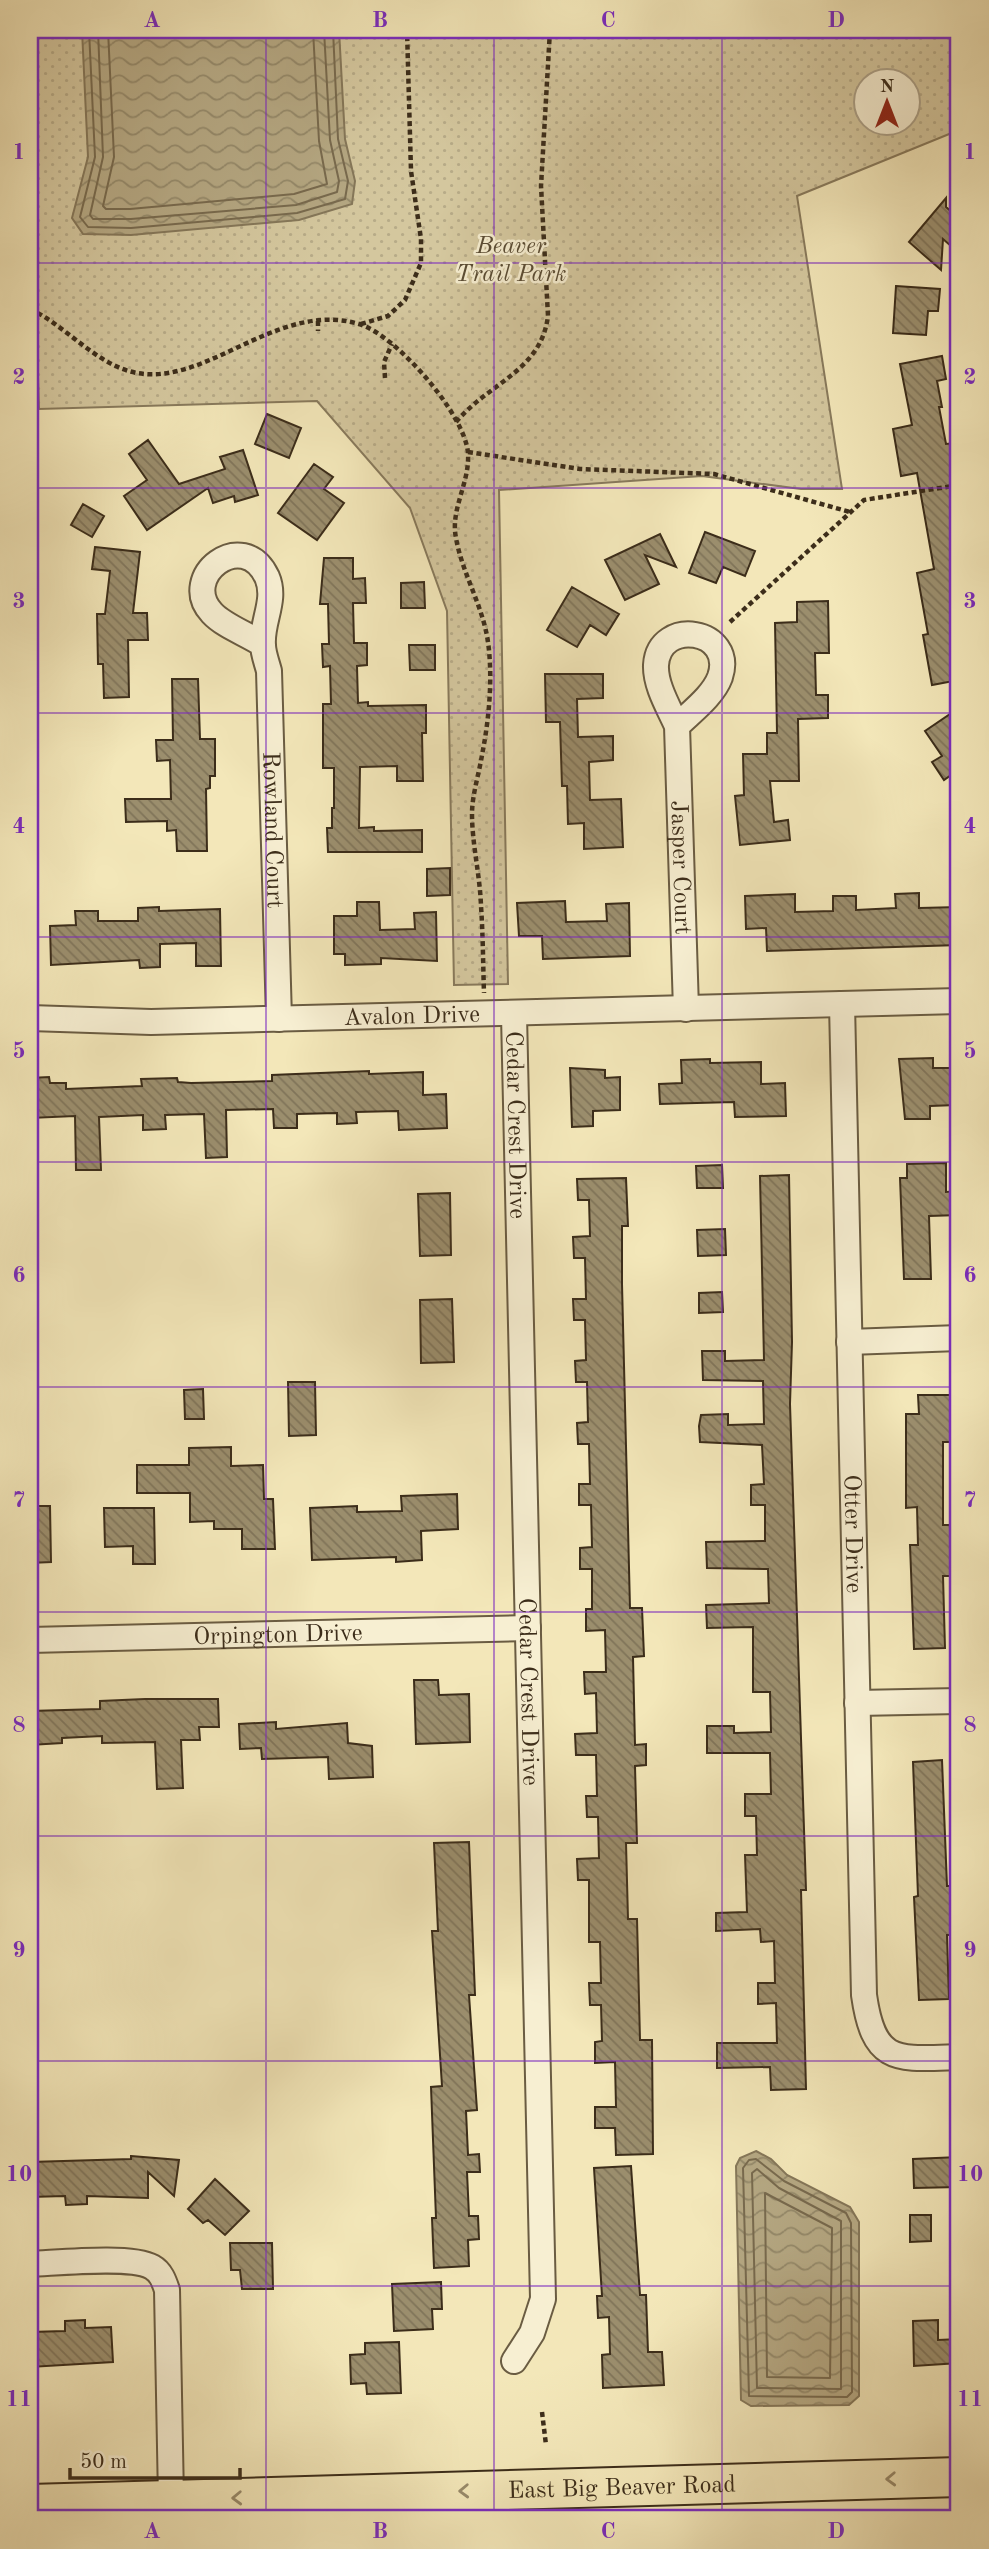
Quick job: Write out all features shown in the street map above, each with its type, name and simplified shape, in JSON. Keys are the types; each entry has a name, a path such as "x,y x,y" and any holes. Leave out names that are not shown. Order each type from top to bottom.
{"main road":[{"name":"East Big Beaver Road","path":"30,2504 88,2511 171,2499 959,2477"},
{"path":"326,2519 357,2494"}],"street":[{"name":"Rowland Court","path":"262,643 269,671 279,1019"},
{"name":"Jasper Court","path":"677,726 687,1009"},
{"name":"Avalon Drive","path":"30,1018 152,1022 514,1015 959,1001"},
{"name":"Otter Drive","path":"842,1004 864,1995 870,2028 877,2042 892,2054 918,2058 959,2057"},
{"name":"Cedar Crest Drive","path":"514,1015 543,2298 533,2333 514,2361"},
{"path":"849,1342 959,1338"},
{"name":"Orpington Drive","path":"30,1640 528,1628"},
{"path":"857,1703 959,1701"},
{"path":"30,2264 124,2262 153,2267 163,2277 167,2290 171,2499"}],"path":[{"path":"30,309 46,316 121,368 163,374 195,366 288,324 318,320 360,324 388,316 405,300 421,263 421,239 411,172 407,30"},
{"path":"456,422 472,402 525,364 545,337 548,316 542,174 550,30"},
{"path":"318,320 318,331"},
{"path":"360,324 392,344 426,375 456,422 468,452 464,484 454,520 456,541 488,642 488,724 472,813 481,906 484,1000"},
{"path":"385,378 384,362 392,344"},
{"path":"468,452 580,469 714,474 850,512"},
{"path":"730,622 864,500 959,485"},
{"path":"542,2412 546,2445"}],"green space":[{"name":"Beaver Trail Park","path":"30,30 959,30 959,130 797,196 842,489 801,489 702,476 499,490 508,984 454,985 447,611 410,508 317,401 39,409 37,345 30,344"}],"water":[{"path":"82,30 339,30 345,139 355,181 352,204 299,220 131,235 83,234 72,218 88,157"},
{"path":"756,2151 771,2159 787,2175 850,2207 859,2222 859,2396 849,2405 751,2406 741,2400 736,2166 740,2158"}],"building":[{"path":"946,198 946,207 959,218 959,253 943,239 941,270 909,242"},
{"path":"896,286 940,289 938,311 928,311 926,335 893,333"},
{"path":"942,356 946,379 937,381 942,407 939,407 946,444 955,443 959,468 959,680 932,685 923,635 928,634 917,573 934,569 917,473 901,476 893,429 912,425 900,364"},
{"path":"267,414 301,428 289,458 255,444"},
{"path":"148,440 179,484 225,469 220,457 243,450 258,495 235,502 234,496 213,503 208,488 147,530 124,496 147,480 129,454"},
{"path":"314,464 333,477 324,489 344,503 317,540 278,513"},
{"path":"83,504 104,516 92,537 71,525"},
{"path":"705,532 755,551 745,576 723,567 716,583 689,573"},
{"path":"660,534 676,567 645,555 659,584 625,600 605,560"},
{"path":"95,547 140,552 133,613 147,613 148,640 128,640 129,697 104,698 103,664 98,664 97,614 105,614 110,571 92,569"},
{"path":"324,558 353,558 353,579 365,578 366,603 353,603 354,643 367,643 367,665 357,666 358,703 368,702 368,706 426,705 426,733 422,733 423,781 397,781 397,766 360,767 359,828 374,827 374,831 422,830 422,852 328,852 327,828 332,828 334,808 334,768 323,768 323,704 331,704 330,666 323,667 322,644 329,644 328,604 320,604"},
{"path":"424,582 425,608 401,608 401,583"},
{"path":"572,587 619,614 606,635 590,625 577,647 547,630"},
{"path":"828,601 829,653 815,653 816,695 828,695 828,718 798,719 799,781 770,781 774,822 788,820 790,840 740,845 735,796 744,795 743,754 767,754 767,733 777,733 775,623 797,622 797,602"},
{"path":"409,645 435,645 435,670 410,670"},
{"path":"545,674 603,674 603,698 577,699 578,737 613,736 613,760 589,762 590,800 621,799 623,847 584,849 584,823 568,824 567,786 562,786 560,722 546,722"},
{"path":"172,679 198,679 200,739 215,739 215,776 210,776 210,788 206,789 207,851 177,851 176,830 167,831 167,821 126,822 125,799 171,799 170,760 157,761 156,740 173,740"},
{"path":"959,708 959,781 954,773 944,780 932,762 942,756 925,731"},
{"path":"450,868 450,895 427,896 427,869"},
{"path":"919,893 919,908 959,907 959,945 767,951 766,928 746,929 745,896 795,894 795,912 833,911 833,896 856,896 856,910 896,908 895,894"},
{"path":"565,901 566,922 607,921 606,904 629,903 630,956 543,959 542,936 519,936 517,903"},
{"path":"357,902 379,902 380,930 415,929 414,913 436,912 437,961 381,958 381,964 345,965 345,954 334,954 334,916 357,916"},
{"path":"159,907 159,911 220,909 221,966 196,966 196,943 160,944 160,967 140,968 139,960 51,965 50,926 76,925 75,911 98,911 98,921 138,921 138,908"},
{"path":"933,1058 933,1068 955,1068 956,1105 930,1106 930,1119 905,1119 899,1059"},
{"path":"710,1059 710,1063 761,1062 761,1084 785,1083 786,1116 735,1117 734,1102 660,1104 659,1084 682,1083 681,1060"},
{"path":"570,1068 605,1070 605,1078 620,1077 620,1110 593,1111 593,1126 572,1127"},
{"path":"369,1071 369,1074 423,1072 423,1095 446,1094 447,1128 399,1130 398,1111 356,1112 357,1123 337,1124 337,1113 297,1114 297,1128 274,1128 273,1109 226,1110 227,1157 206,1158 204,1114 165,1115 166,1129 143,1130 143,1115 99,1117 101,1170 76,1170 75,1116 30,1118 30,1078 49,1077 50,1083 66,1083 66,1089 142,1086 141,1079 177,1078 178,1082 191,1083 272,1081 272,1075"},
{"path":"946,1163 946,1192 958,1191 959,1215 929,1216 931,1279 904,1279 900,1178 907,1178 907,1164"},
{"path":"722,1165 723,1188 697,1188 696,1166"},
{"path":"789,1175 792,1342 790,1404 806,1890 801,1890 806,2089 771,2090 770,2067 717,2068 717,2043 777,2043 776,2003 758,2004 758,1983 775,1983 774,1941 761,1942 760,1929 716,1931 716,1913 747,1912 745,1855 757,1855 756,1816 745,1816 745,1794 771,1794 770,1753 707,1753 707,1726 734,1726 734,1733 771,1732 770,1692 753,1692 753,1627 707,1628 706,1605 769,1603 768,1569 707,1568 706,1542 765,1541 765,1505 751,1505 751,1485 764,1484 762,1445 700,1442 699,1426 701,1415 728,1414 728,1425 764,1424 763,1381 703,1380 702,1351 725,1351 725,1361 764,1360 760,1176"},
{"path":"626,1178 628,1226 622,1226 622,1284 630,1608 642,1608 644,1656 633,1657 635,1745 646,1744 646,1765 635,1766 637,1843 626,1843 628,1919 637,1919 640,2040 652,2040 653,2154 616,2155 615,2128 595,2128 595,2107 616,2107 615,2062 595,2063 595,2042 602,2041 601,2005 590,2005 589,1983 601,1983 600,1942 589,1942 589,1880 578,1880 577,1859 599,1858 598,1817 587,1817 586,1796 597,1796 596,1755 576,1755 575,1734 597,1733 596,1693 585,1694 584,1672 606,1672 605,1630 586,1631 586,1609 592,1609 592,1569 580,1569 580,1548 592,1547 591,1505 579,1505 579,1484 590,1484 589,1444 578,1444 577,1423 588,1422 587,1382 576,1382 575,1361 586,1360 585,1320 574,1320 573,1299 586,1299 585,1258 574,1258 573,1237 590,1236 589,1200 578,1200 577,1179"},
{"path":"450,1193 451,1255 420,1256 418,1194"},
{"path":"725,1229 726,1255 698,1256 697,1230"},
{"path":"722,1292 723,1312 699,1313 699,1293"},
{"path":"452,1299 454,1362 421,1363 420,1300"},
{"path":"288,1382 315,1382 316,1435 289,1436"},
{"path":"203,1389 204,1419 185,1419 184,1390"},
{"path":"918,1395 959,1395 959,1442 943,1442 943,1525 957,1525 959,1576 943,1576 945,1648 914,1649 910,1545 918,1545 917,1507 906,1508 906,1414 919,1414"},
{"path":"231,1447 231,1466 263,1465 264,1499 273,1499 275,1549 242,1549 242,1529 214,1529 214,1521 190,1522 190,1493 137,1493 137,1465 189,1465 189,1448"},
{"path":"457,1494 458,1529 421,1531 422,1560 396,1562 396,1557 312,1560 310,1508 357,1506 357,1512 402,1511 401,1496"},
{"path":"30,1506 50,1506 51,1562 30,1563"},
{"path":"104,1508 154,1508 155,1564 133,1564 133,1546 105,1547"},
{"path":"414,1680 438,1680 439,1695 469,1694 470,1742 416,1744"},
{"path":"218,1699 219,1727 199,1727 200,1740 181,1740 183,1788 157,1789 155,1742 102,1743 102,1736 62,1738 62,1743 30,1745 30,1711 100,1709 100,1701"},
{"path":"276,1722 276,1729 347,1723 348,1743 372,1746 373,1777 329,1779 328,1757 262,1759 261,1748 240,1749 239,1724"},
{"path":"942,1760 947,1886 959,1886 959,1935 947,1935 949,1999 919,2000 914,1897 918,1896 913,1762"},
{"path":"469,1842 475,1995 469,1995 477,2110 466,2111 468,2155 479,2154 480,2172 467,2172 469,2216 478,2216 479,2239 468,2240 469,2266 434,2268 432,2218 436,2218 431,2087 442,2086 432,1931 438,1931 434,1843"},
{"path":"131,2156 179,2160 174,2196 148,2172 148,2198 87,2196 87,2204 66,2205 65,2196 30,2197 30,2162 131,2159"},
{"path":"959,2157 959,2187 914,2188 913,2159"},
{"path":"631,2166 640,2295 646,2295 648,2352 662,2352 664,2385 603,2388 602,2355 610,2354 609,2317 598,2318 597,2296 602,2296 594,2168"},
{"path":"215,2179 249,2211 225,2235 208,2220 203,2223 188,2209"},
{"path":"910,2215 931,2215 931,2241 910,2242"},
{"path":"230,2243 272,2243 273,2289 242,2289 240,2270 231,2270"},
{"path":"441,2282 442,2309 432,2309 433,2329 394,2331 392,2284"},
{"path":"85,2320 85,2328 111,2327 113,2362 30,2367 30,2332 65,2331 65,2321"},
{"path":"938,2320 938,2340 959,2339 959,2363 914,2366 913,2321"},
{"path":"399,2342 401,2393 367,2394 366,2383 351,2384 350,2355 365,2354 365,2343"}]}
